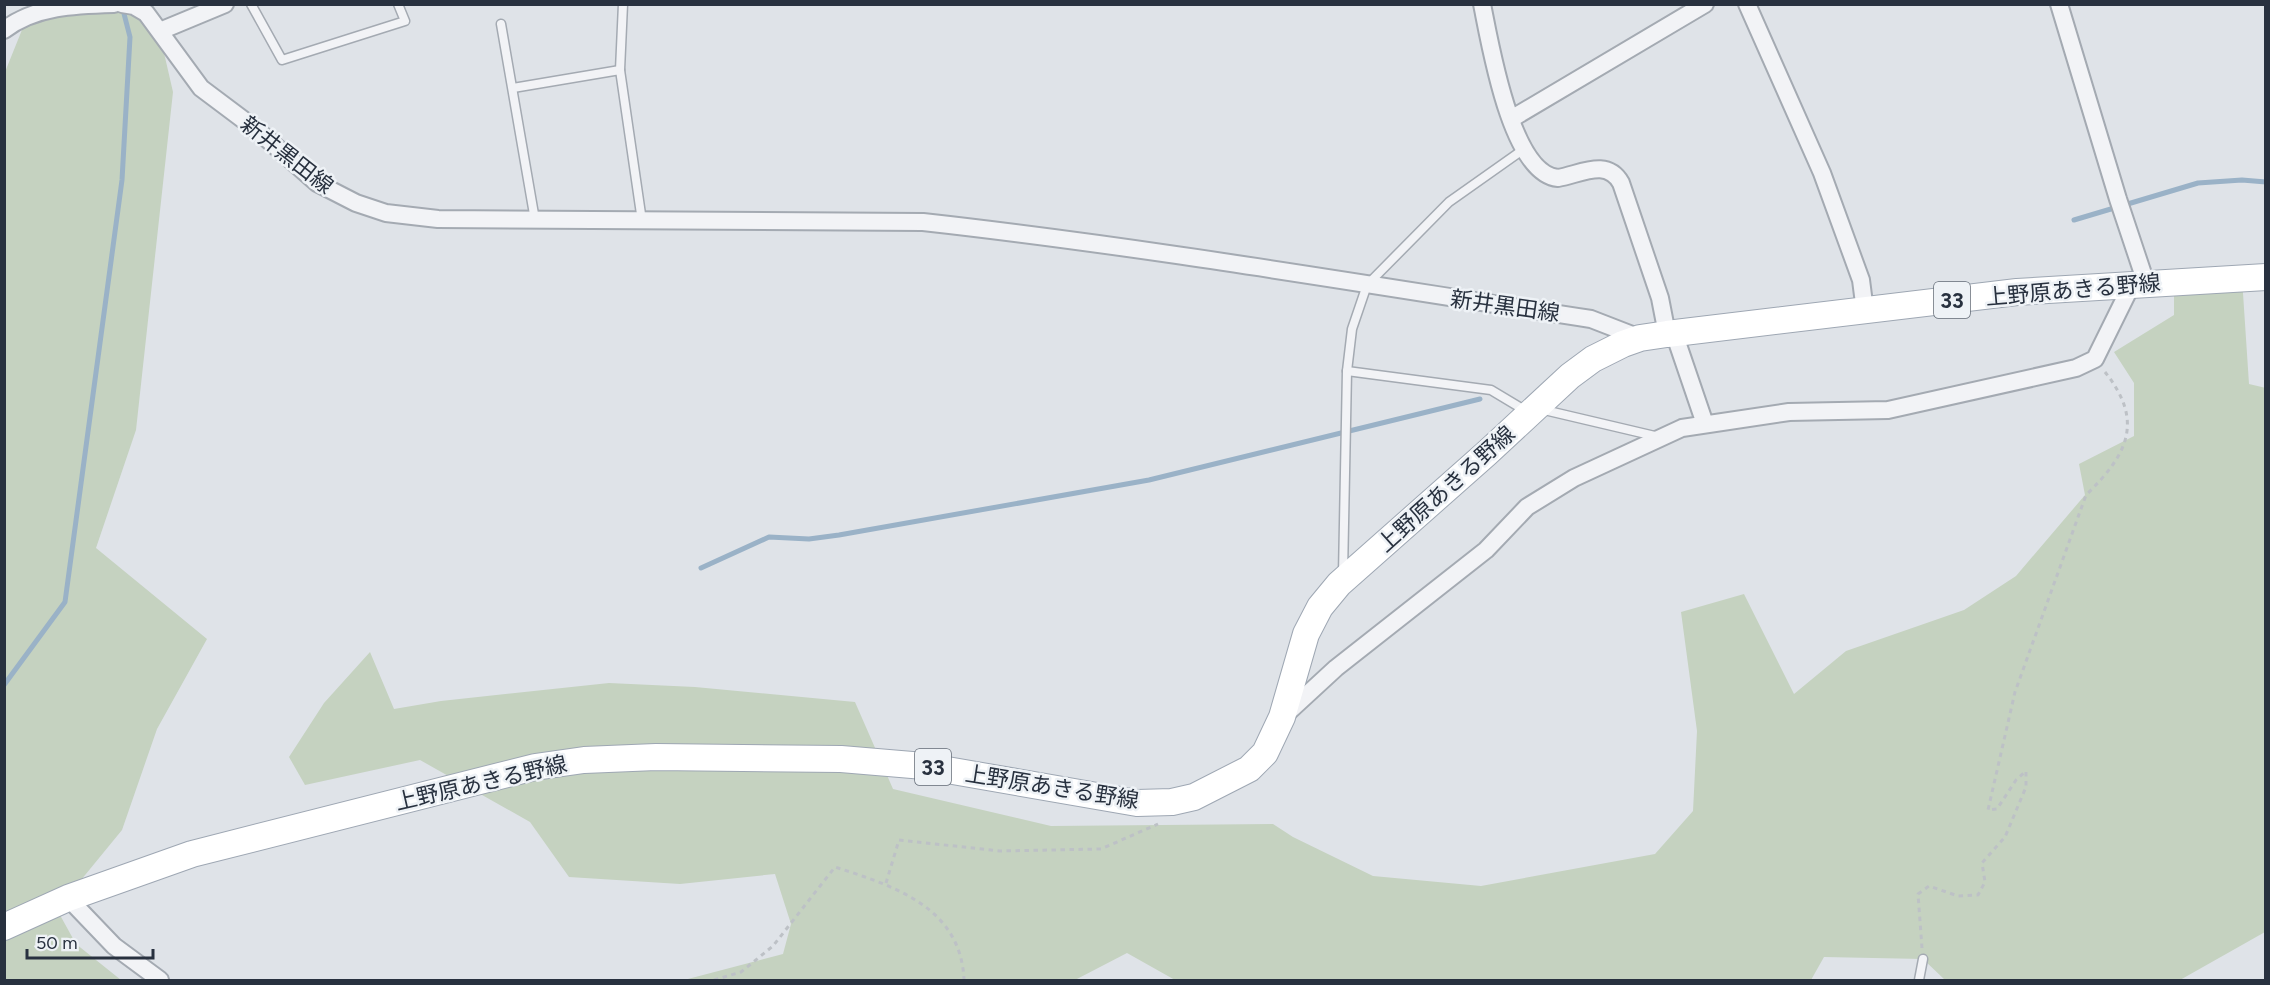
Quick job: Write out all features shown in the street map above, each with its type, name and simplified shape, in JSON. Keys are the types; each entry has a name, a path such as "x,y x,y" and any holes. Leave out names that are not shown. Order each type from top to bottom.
{"main road":[{"name":"上野原あきる野線","path":"4,927 68,898 192,854 535,766 584,760 656,757 841,759 924,766 1137,803 1172,802 1194,797 1249,770 1264,753 1282,717 1306,634 1320,607 1343,581 1532,410 1593,359 1640,338 1670,334 2017,292 2265,277"}],"street":[{"path":"4,30 12,24 47,9 114,4"},
{"name":"新井黒田線","path":"122,4 141,8 201,88 256,130 317,183 342,197 378,211 438,219 923,222 1181,256 1592,319 1640,338"},
{"path":"158,28 225,4"},
{"path":"1482,4 1498,84 1524,149 1537,168 1551,177 1558,178 1605,169 1615,172 1621,183 1670,334 1705,424"},
{"path":"1511,119 1705,4"},
{"path":"1747,4 1830,194 1862,280 1865,311"},
{"path":"1282,717 1336,668 1486,550 1527,507 1574,478 1682,428 1789,412 1888,410 2076,368 2095,359 2139,284 2121,206 2060,4"},
{"path":"68,898 114,946 160,981"}],"lane":[{"path":"251,4 282,60 405,21 398,4"},
{"path":"623,4 620,70 642,221"},
{"path":"501,24 536,220"},
{"path":"513,88 620,70"},
{"path":"1343,581 1347,371 1352,329 1367,285 1449,202 1524,149"},
{"path":"1347,371 1491,390 1532,410 1663,438"},
{"path":"1919,981 1923,959"}],"path":[{"path":"1923,959 1918,894 1929,886 1958,896 1977,895 1985,882 1982,863 2005,837 2026,788 2026,771 2016,780 1997,809 1988,810 2015,692 2086,495 2103,478 2120,453 2127,435 2127,407 2118,388 2095,359"},
{"path":"886,883 899,840 1000,851 1101,849 1160,823"},
{"path":"714,981 741,972 773,946 835,867 886,883 924,904 942,922 958,945 964,967 964,981"}],"green space":[{"path":"32,5 153,5 173,92 136,430 96,548 207,639 157,729 122,830 81,880 50,897 76,944 121,980 5,980 5,72"},
{"path":"2242,278 2249,384 2266,388 2265,932 2180,980 1945,980 1923,959 1824,957 1811,980 1175,980 1127,953 1075,980 684,980 783,954 791,924 775,874 680,884 569,877 530,822 420,760 305,785 289,757 324,703 370,652 394,709 441,701 609,683 695,687 855,702 893,789 1051,826 1273,824 1293,837 1373,876 1481,886 1655,854 1693,811 1697,731 1681,612 1744,594 1794,694 1846,651 1964,610 2016,576 2085,495 2079,464 2134,436 2134,383 2114,352 2174,315 2174,282"}],"waterway":[{"path":"4,685 65,602 122,180 130,37 122,6"},
{"path":"2074,220 2198,183 2242,180 2266,182"},
{"path":"701,568 769,537 809,539 839,535 1149,480 1480,399"}]}
